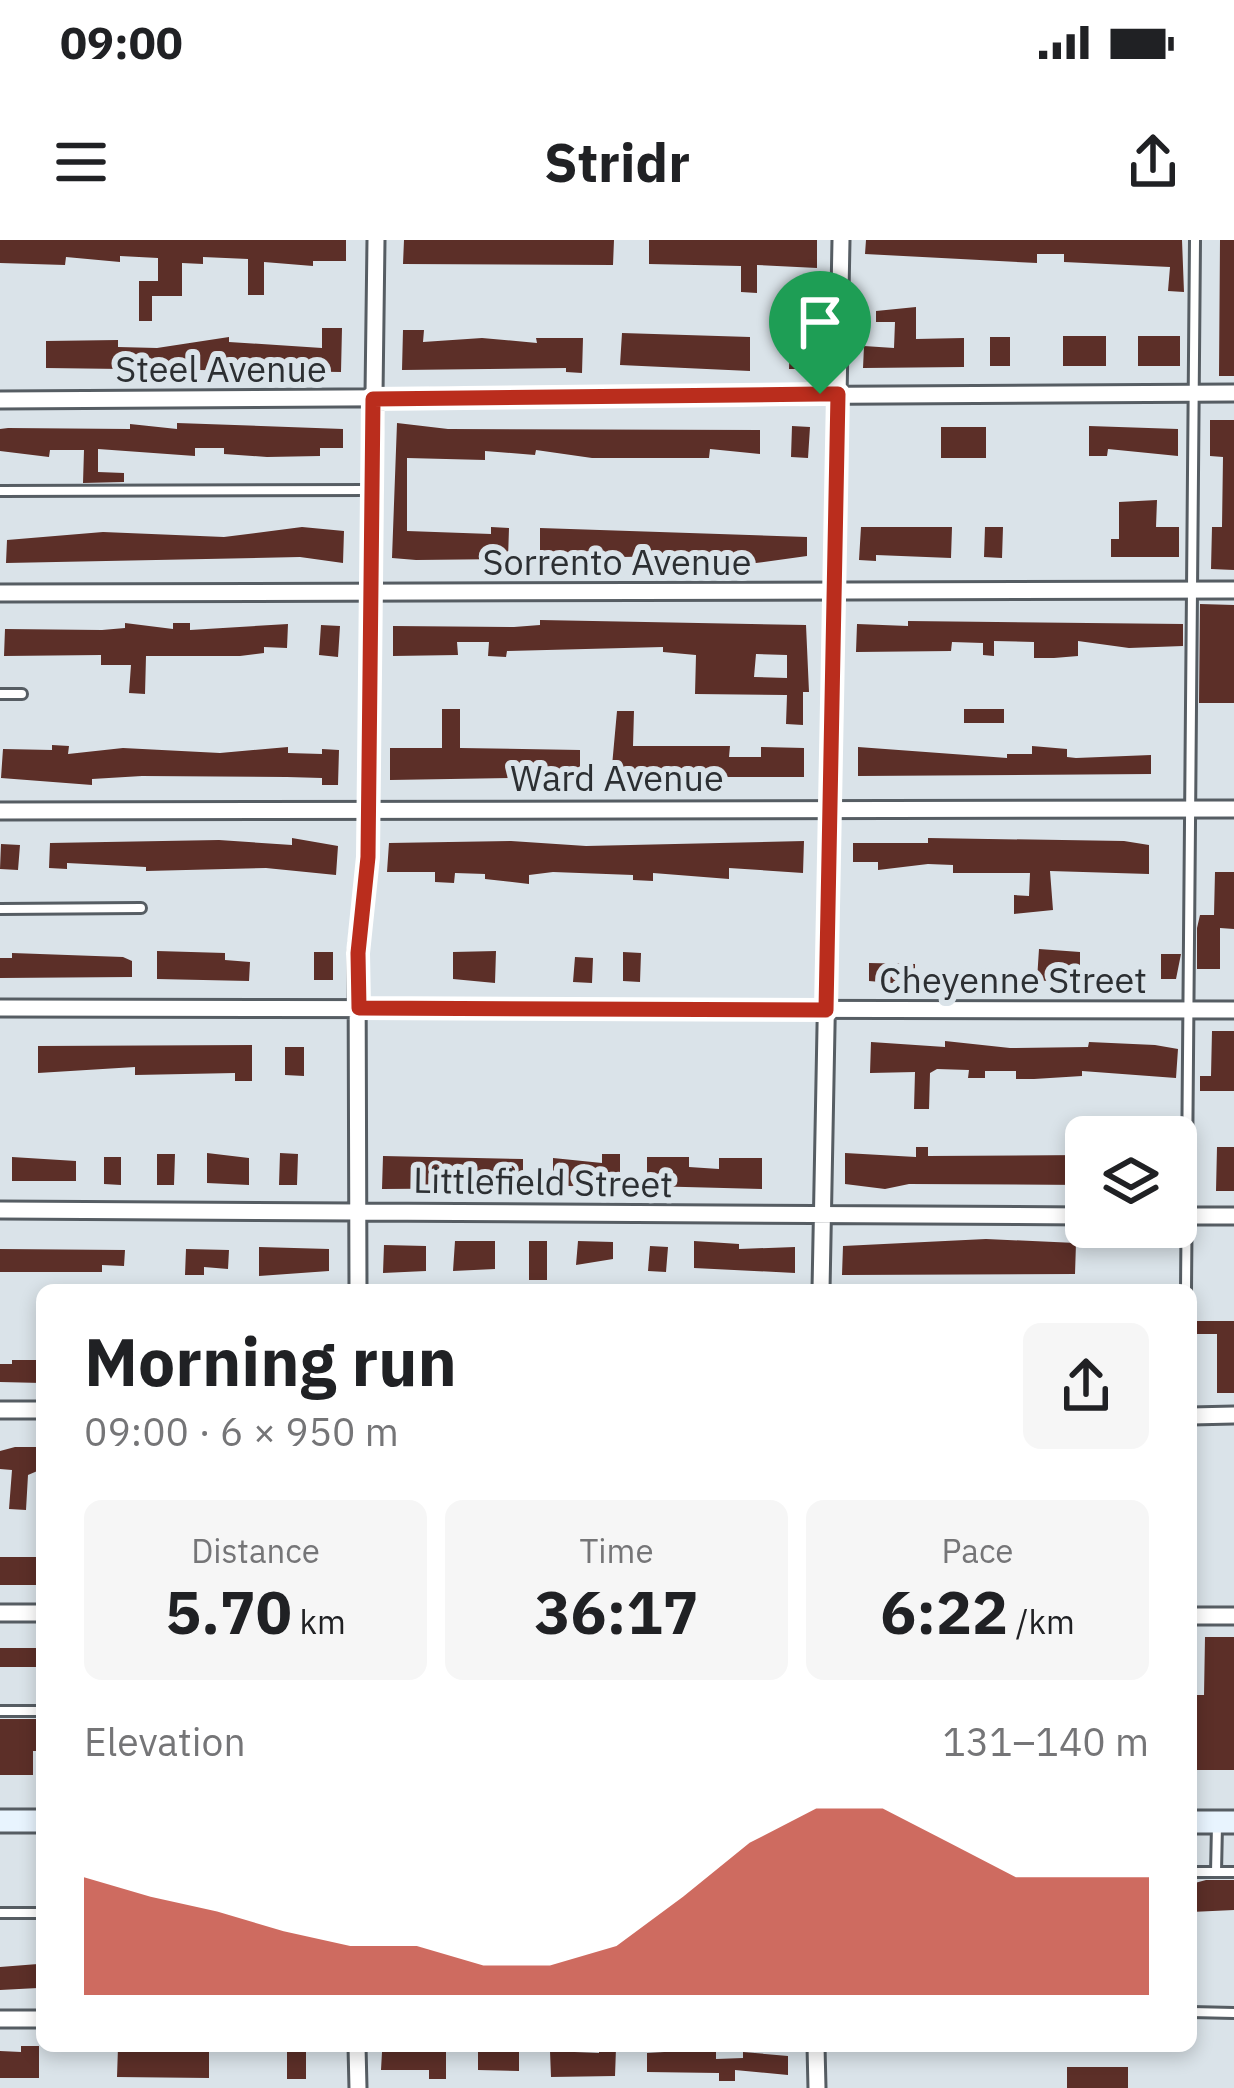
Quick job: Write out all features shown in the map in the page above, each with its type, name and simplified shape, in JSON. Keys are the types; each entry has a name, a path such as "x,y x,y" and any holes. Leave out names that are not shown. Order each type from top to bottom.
{"street":[{"path":"358,1284 359,1008 368,806 376,240"},
{"path":"821,1284 842,240"},
{"name":"Steel Avenue","path":"0,400 1234,393"},
{"name":"Sorrento Avenue","path":"0,593 1234,590"},
{"name":"Ward Avenue","path":"0,811 368,806 1234,809"},
{"name":"Cheyenne Street","path":"0,1008 1234,1010"},
{"name":"Littlefield Street","path":"0,1210 1065,1216"},
{"path":"1197,1216 1234,1216"},
{"path":"0,1410 36,1411"},
{"path":"1197,1416 1234,1415"},
{"path":"0,1612 36,1613"},
{"path":"1197,1616 1234,1616"},
{"path":"0,1821 36,1821"},
{"path":"0,2019 36,2019"},
{"path":"357,2052 358,2088"},
{"path":"816,2052 817,2088"}],"lane":[{"path":"1185,1116 1195,240"},
{"path":"0,491 372,490"},
{"path":"0,694 22,694"},
{"path":"0,909 141,908"},
{"path":"1184,1248 1186,1284"},
{"path":"0,1711 36,1711"},
{"path":"1216,1872 1226,1822"},
{"path":"1197,1872 1234,1872"},
{"path":"0,1913 36,1913"},
{"path":"1197,2012 1234,2013"}],"building":[{"path":"0,240 346,240 346,261 313,261 313,266 264,262 264,295 248,295 248,259 203,257 203,264 182,263 182,296 152,296 152,321 139,321 139,281 158,281 158,258 120,256 120,262 66,257 65,265 0,263"},
{"path":"404,240 614,240 613,265 403,264"},
{"path":"649,240 817,240 817,268 757,265 757,293 741,292 741,266 649,264"},
{"path":"866,240 1182,240 1184,292 1168,291 1170,267 1064,262 1064,254 1037,254 1037,263 865,254"},
{"path":"1220,240 1234,240 1234,376 1219,376"},
{"path":"916,307 916,339 964,338 964,367 863,368 864,346 894,348 895,322 876,322 876,311"},
{"path":"322,328 342,328 341,372 46,368 46,341 118,340 118,347 157,348 229,337 229,342 322,348"},
{"path":"403,330 424,330 423,342 482,338 537,343 536,338 583,338 582,373 566,372 566,368 402,370"},
{"path":"622,333 750,337 750,371 620,365"},
{"path":"1063,336 1106,336 1106,366 1063,366"},
{"path":"1138,336 1180,336 1180,366 1138,366"},
{"path":"790,337 809,337 808,369 789,369"},
{"path":"990,337 1010,337 1010,366 990,366"},
{"path":"1210,420 1234,420 1234,570 1211,569 1212,527 1222,527 1223,457 1210,456"},
{"path":"177,423 343,429 343,448 320,448 320,456 267,457 224,454 224,448 195,448 195,456 98,449 98,472 124,473 124,482 83,483 84,450 50,450 49,457 0,451 0,429 130,429 130,424 177,429"},
{"path":"397,423 448,429 760,430 760,454 710,449 709,458 592,458 536,450 535,455 485,451 485,460 407,458 407,531 491,534 491,527 509,528 508,559 392,558"},
{"path":"792,426 810,427 808,458 791,457"},
{"path":"1089,426 1178,429 1178,456 1108,449 1107,456 1089,456"},
{"path":"941,427 986,427 986,458 941,458"},
{"path":"1157,500 1156,527 1179,527 1179,557 1111,557 1111,539 1119,539 1119,502"},
{"path":"302,527 344,531 343,563 300,557 6,563 7,540 103,532 224,537"},
{"path":"861,527 952,527 951,558 876,555 876,561 859,560"},
{"path":"985,527 1003,527 1002,558 984,557"},
{"path":"540,528 807,537 807,556 756,563 702,558 702,563 690,563 690,558 665,556 540,559"},
{"path":"1200,604 1234,605 1234,703 1199,703"},
{"path":"540,620 806,625 809,692 803,692 803,725 786,724 787,695 695,694 696,655 663,652 663,647 507,651 506,657 488,656 489,642 457,642 458,655 393,656 393,626 540,625","holes":["756,654 787,655 787,678 754,677"]},
{"path":"908,621 1183,624 1183,646 1129,648 1078,641 1078,656 1054,658 1034,658 1034,642 994,641 994,656 983,655 983,643 952,642 951,651 856,652 857,624 908,626"},
{"path":"125,623 173,629 173,623 190,623 190,630 288,624 287,648 264,647 264,653 240,656 146,656 145,694 129,693 131,665 101,665 101,655 4,656 5,629 102,630 125,628"},
{"path":"321,625 340,626 338,657 319,655"},
{"path":"442,709 460,709 460,748 580,750 580,777 390,780 390,748 442,748"},
{"path":"964,709 1004,709 1004,723 964,723"},
{"path":"617,711 634,711 633,746 730,746 729,757 761,757 761,747 804,748 804,777 611,777"},
{"path":"52,745 69,746 68,754 123,748 220,753 288,747 288,753 322,754 322,749 339,750 338,785 322,785 322,778 287,777 142,776 92,779 92,785 1,778 3,749 52,750"},
{"path":"1032,746 1067,749 1067,757 1076,758 1151,755 1151,774 858,776 858,747 1007,758 1007,754 1032,754"},
{"path":"292,838 338,846 336,875 266,868 146,871 146,867 67,863 67,869 49,868 50,843 219,840 292,845"},
{"path":"928,838 1149,845 1149,874 1050,871 1053,910 1014,914 1014,895 1029,896 1030,873 953,873 953,865 928,864 878,870 878,862 853,862 853,843 928,843"},
{"path":"511,841 586,846 804,841 803,873 729,868 729,879 653,873 653,881 633,880 633,875 553,872 529,875 529,884 485,879 485,874 455,873 454,883 435,882 435,872 387,872 389,843"},
{"path":"1,844 20,845 18,870 0,869"},
{"path":"1215,872 1234,872 1234,929 1220,928 1220,969 1197,969 1197,928 1200,915 1214,915"},
{"path":"1039,949 1080,952 1080,984 1037,980"},
{"path":"157,951 225,953 225,960 250,962 249,981 157,979"},
{"path":"496,951 495,983 453,979 453,952"},
{"path":"314,952 333,952 333,980 314,980"},
{"path":"623,952 641,953 640,982 623,981"},
{"path":"12,953 123,957 132,961 132,977 0,978 0,958 12,958"},
{"path":"1161,954 1181,954 1176,979 1161,979"},
{"path":"575,957 593,958 592,983 573,982"},
{"path":"869,963 915,964 915,985 869,981"},
{"path":"1212,1031 1234,1031 1234,1091 1200,1091 1200,1076 1211,1076"},
{"path":"945,1041 1010,1048 1088,1047 1089,1042 1155,1045 1178,1049 1176,1078 1082,1071 1082,1076 1016,1079 1016,1071 985,1071 985,1078 968,1078 969,1070 937,1069 930,1073 929,1109 914,1109 915,1072 870,1073 871,1042 945,1047"},
{"path":"252,1045 252,1081 235,1081 235,1073 135,1075 135,1067 38,1073 38,1046"},
{"path":"285,1047 304,1047 304,1076 285,1075"},
{"path":"916,1147 928,1147 928,1156 1065,1155 1065,1185 909,1184 885,1189 845,1184 845,1153 916,1157"},
{"path":"1217,1147 1234,1147 1234,1191 1216,1191"},
{"path":"207,1153 249,1158 249,1185 207,1183"},
{"path":"280,1153 298,1154 297,1185 279,1185"},
{"path":"157,1154 175,1154 174,1185 157,1185"},
{"path":"602,1154 620,1154 620,1189 553,1185 553,1158 602,1163"},
{"path":"383,1156 523,1159 523,1188 382,1189"},
{"path":"12,1157 76,1161 76,1181 12,1181"},
{"path":"104,1157 121,1157 121,1185 104,1184"},
{"path":"647,1157 689,1157 689,1167 719,1169 719,1158 762,1158 762,1189 647,1186"},
{"path":"986,1239 1065,1243 1065,1248 1076,1248 1075,1274 842,1275 843,1246"},
{"path":"455,1241 495,1241 495,1269 453,1271"},
{"path":"529,1241 547,1241 547,1280 529,1280"},
{"path":"578,1241 613,1242 613,1259 576,1265"},
{"path":"694,1241 739,1244 739,1249 795,1247 795,1273 694,1268"},
{"path":"384,1245 426,1246 426,1271 383,1273"},
{"path":"650,1246 668,1247 666,1272 648,1271"},
{"path":"259,1247 329,1249 329,1271 259,1276"},
{"path":"0,1249 125,1250 124,1266 102,1265 102,1272 0,1272"},
{"path":"186,1249 229,1250 228,1269 204,1267 204,1275 185,1275"},
{"path":"1197,1321 1234,1321 1234,1393 1217,1393 1217,1334 1197,1334"},
{"path":"12,1360 36,1360 36,1383 0,1382 0,1364 12,1364"},
{"path":"36,1447 36,1472 28,1475 26,1510 9,1509 12,1470 0,1469 0,1451"},
{"path":"0,1557 36,1557 36,1585 0,1585"},
{"path":"1205,1637 1234,1637 1234,1770 1197,1770 1197,1695 1204,1695"},
{"path":"0,1648 36,1648 36,1667 0,1667"},
{"path":"0,1719 36,1719 33,1775 0,1775"},
{"path":"1234,1880 1234,1910 1197,1912 1197,1882"},
{"path":"36,1964 36,1988 0,1990 0,1967"},
{"path":"21,2046 36,2046 39,2078 0,2078 0,2051 21,2052"},
{"path":"118,2052 209,2052 209,2078 117,2077"},
{"path":"287,2052 306,2052 306,2079 287,2079"},
{"path":"382,2052 446,2052 446,2079 429,2079 429,2070 381,2070"},
{"path":"478,2052 519,2052 519,2071 478,2070"},
{"path":"550,2052 616,2052 615,2076 551,2077"},
{"path":"716,2052 716,2059 743,2058 743,2052 788,2056 788,2075 735,2070 735,2081 719,2081 719,2073 647,2072 647,2053"},
{"path":"1067,2067 1128,2067 1128,2088 1067,2088"}],"route":[{"path":"820,394 838,394 826,1010 359,1008 358,953 368,857 373,399 820,394"}]}
